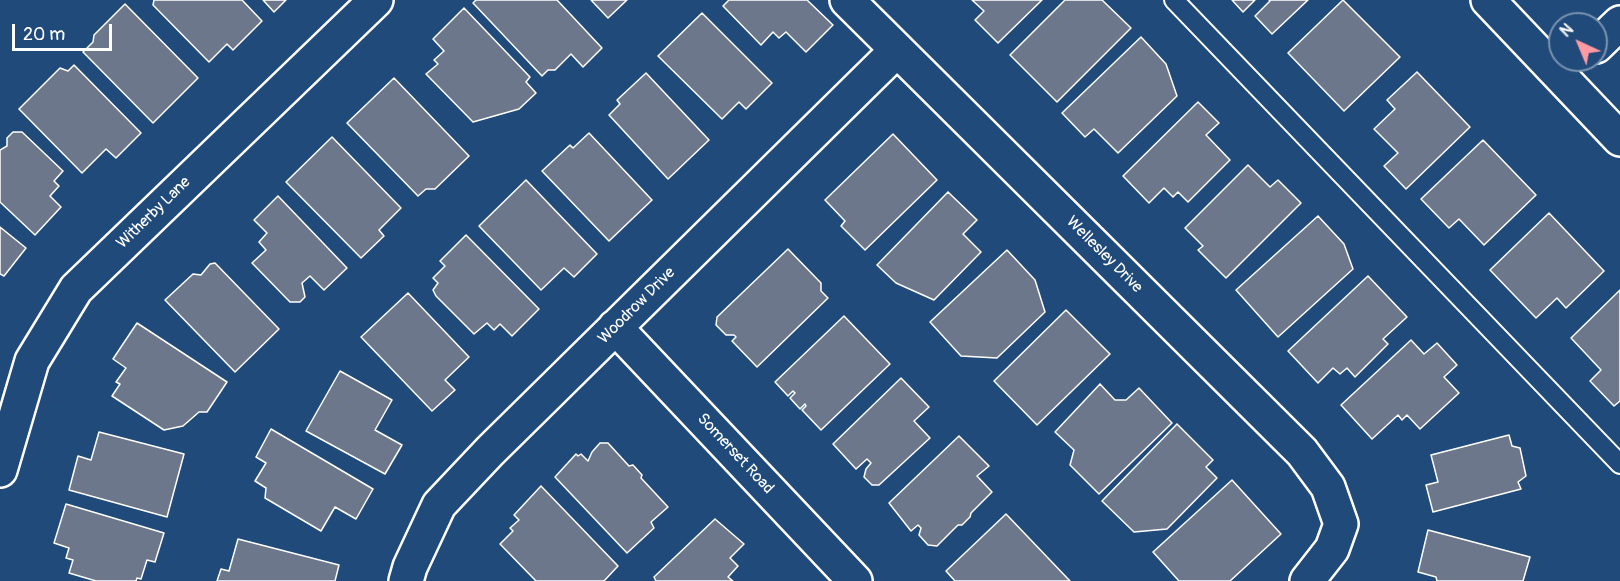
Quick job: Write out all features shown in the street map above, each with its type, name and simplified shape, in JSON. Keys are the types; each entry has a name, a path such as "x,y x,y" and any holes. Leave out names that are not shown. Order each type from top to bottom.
{"street":[{"name":"Witherby Lane","path":"0,470 32,361 76,289 376,0"},
{"name":"Wellesley Drive","path":"847,0 1302,452 1328,487 1341,524 1332,549 1307,581"},
{"path":"1488,0 1548,49"},
{"path":"1608,34 1620,23"},
{"name":"Woodrow Drive","path":"406,581 410,567 439,505 615,327 897,50"},
{"path":"1574,72 1620,139"},
{"name":"Somerset Road","path":"615,327 855,581"}],"lane":[{"path":"1174,0 1620,464"}],"building":[{"path":"154,0 242,0 262,21 233,50 227,44 209,62 153,5"},
{"path":"263,0 286,0 274,12"},
{"path":"476,0 557,0 602,48 583,67 571,54 555,70 548,70 542,76 473,3"},
{"path":"591,0 627,0 608,18"},
{"path":"729,0 807,0 833,25 806,52 786,32 779,38 773,32 761,45 723,6"},
{"path":"972,0 1042,0 998,43 975,20 984,11"},
{"path":"1065,0 1102,0 1131,28 1057,102 1010,55"},
{"path":"1232,0 1255,0 1243,12"},
{"path":"1269,0 1308,0 1272,34 1255,16"},
{"path":"1343,0 1400,57 1344,111 1288,53"},
{"path":"125,4 198,78 153,123 83,52 93,42 94,35"},
{"path":"464,8 530,77 526,82 536,93 519,109 473,122 426,74 438,64 434,60 444,51 433,39"},
{"path":"702,13 772,83 746,109 739,102 722,119 658,56"},
{"path":"1141,37 1166,64 1177,96 1118,153 1094,129 1085,137 1062,113"},
{"path":"74,65 141,133 116,158 106,149 82,173 19,109 60,68 68,71"},
{"path":"1417,72 1470,127 1406,189 1384,166 1398,153 1374,129 1395,109 1387,100"},
{"path":"646,73 709,140 668,179 609,115 620,104 617,100"},
{"path":"394,78 469,156 435,189 426,189 418,196 347,123"},
{"path":"1198,102 1219,123 1206,135 1230,160 1188,202 1178,192 1173,197 1164,188 1149,203 1123,176"},
{"path":"13,132 22,132 63,171 54,181 59,186 50,196 61,207 35,235 0,202 0,150 7,146 7,138"},
{"path":"589,133 652,200 609,241 542,171 570,145 573,148"},
{"path":"893,134 937,180 865,250 841,226 845,221 825,200"},
{"path":"332,137 401,208 379,230 384,236 361,258 286,182"},
{"path":"1483,140 1536,195 1484,245 1459,219 1449,228 1421,199"},
{"path":"1248,165 1270,187 1278,180 1301,203 1226,278 1198,250 1203,246 1185,228"},
{"path":"526,180 597,254 574,277 564,268 541,290 479,226"},
{"path":"948,192 977,220 963,234 981,252 934,300 896,283 877,265"},
{"path":"278,196 347,268 324,290 310,276 302,283 305,297 300,302 290,302 252,263 266,250 259,242 267,233 254,220"},
{"path":"1549,213 1604,271 1566,308 1557,298 1536,318 1490,270"},
{"path":"1318,216 1344,244 1353,269 1278,337 1236,290"},
{"path":"0,227 26,248 4,276 0,274"},
{"path":"466,235 539,309 512,336 500,324 494,330 487,323 474,334 436,296 433,290 438,283 433,278 445,266 440,261"},
{"path":"788,249 821,283 821,291 828,298 757,367 732,341 736,337 726,335 716,325 717,317"},
{"path":"1007,250 1035,280 1045,312 997,358 961,356 930,322"},
{"path":"215,263 279,329 235,372 165,300 193,274 201,275 210,264"},
{"path":"1368,276 1407,317 1383,339 1388,344 1355,377 1347,368 1340,374 1333,368 1318,383 1288,351"},
{"path":"1620,290 1620,401 1614,406 1590,381 1601,370 1571,338"},
{"path":"408,293 469,357 445,380 455,390 432,411 361,337"},
{"path":"1066,310 1110,354 1037,425 994,381"},
{"path":"844,316 890,364 821,430 802,410 805,404 800,409 790,398 795,393 793,391 788,396 775,382"},
{"path":"137,323 227,382 207,412 199,412 183,426 164,430 112,396 120,384 116,382 126,368 113,359"},
{"path":"1411,340 1424,354 1437,343 1457,365 1444,377 1459,393 1420,429 1407,415 1402,420 1398,415 1372,439 1341,405"},
{"path":"340,371 392,400 375,430 402,445 385,474 306,431"},
{"path":"901,378 929,407 914,421 930,438 879,485 872,485 864,477 871,463 867,459 856,469 833,444"},
{"path":"1100,384 1115,400 1126,400 1139,388 1172,423 1099,494 1070,465 1074,450 1055,432"},
{"path":"1177,424 1213,460 1206,467 1217,478 1167,529 1134,532 1102,501"},
{"path":"271,429 373,489 356,519 335,507 321,531 265,498 266,488 255,481 266,463 256,457"},
{"path":"99,432 184,454 167,517 69,490 78,456 91,460"},
{"path":"1509,435 1512,446 1520,448 1526,476 1518,482 1521,489 1433,512 1426,485 1438,482 1431,455"},
{"path":"959,436 989,466 977,476 992,492 962,525 958,525 937,546 928,545 919,535 921,528 918,525 911,531 889,503"},
{"path":"600,443 608,443 629,466 633,465 642,475 641,478 668,507 651,522 654,528 627,553 555,477 576,454 578,456 581,454 588,461"},
{"path":"1232,480 1281,534 1230,581 1179,581 1153,552"},
{"path":"541,486 618,566 604,581 536,581 500,544 513,531 510,528 519,520 514,515"},
{"path":"66,504 164,533 155,562 147,560 141,579 137,578 136,581 96,581 69,573 73,560 66,558 69,548 54,543"},
{"path":"1006,514 1070,581 955,581 946,571"},
{"path":"715,519 744,544 730,558 738,566 728,577 733,581 656,581 654,577"},
{"path":"1428,530 1530,557 1523,581 1437,581 1436,577 1418,572"},
{"path":"238,539 339,565 335,581 217,581 221,569 229,571"}]}
